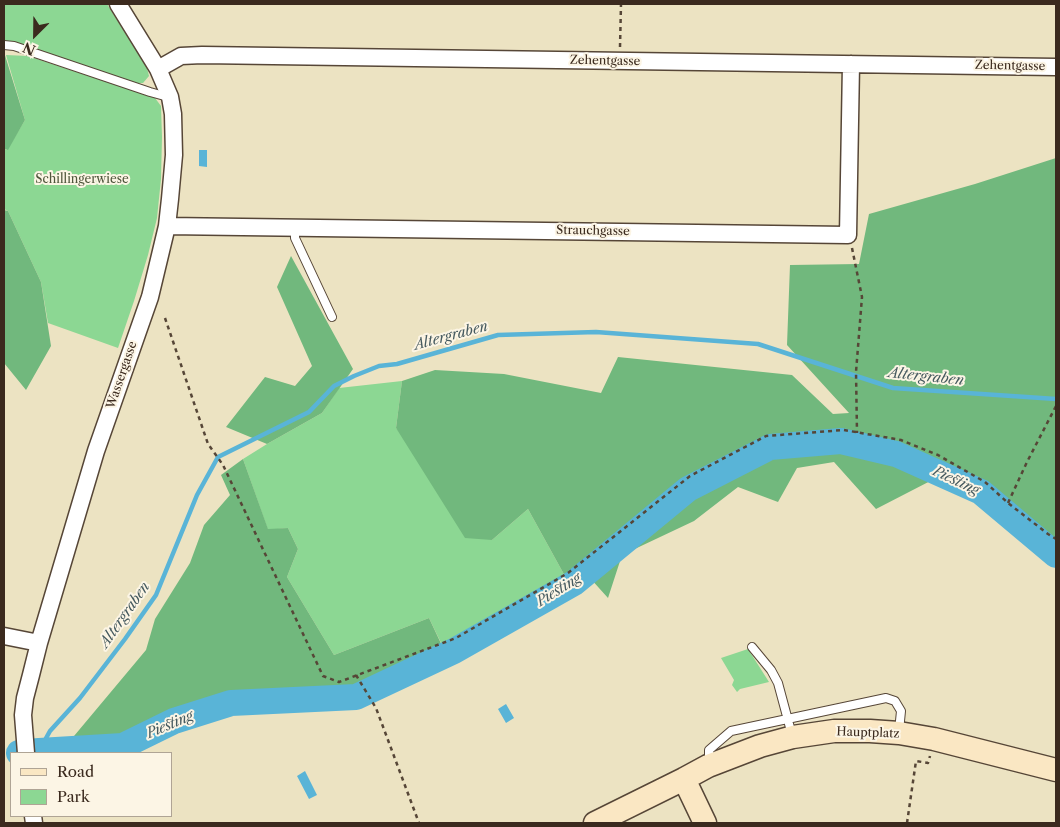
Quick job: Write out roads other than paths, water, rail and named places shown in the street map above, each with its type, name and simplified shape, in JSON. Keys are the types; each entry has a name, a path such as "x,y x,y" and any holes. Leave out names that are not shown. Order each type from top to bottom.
{"main road":[{"name":"Hauptplatz","path":"595,823 684,780 708,766 760,746 790,727 832,720 870,731 934,739 1056,770"},
{"path":"684,780 705,823"}],"street":[{"name":"Wassergasse","path":"26,752 23,715 25,698 39,643 96,451 150,297 167,226 174,155 173,114 170,97 158,70 118,4"},
{"name":"Zehentgasse","path":"158,70 175,58 187,55 1056,67"},
{"name":"Strauchgasse","path":"167,226 848,235 851,64"},
{"path":"4,636 39,643"}],"lane":[{"path":"4,45 14,46 170,97"},
{"path":"295,227 295,238 332,317"},
{"path":"752,647 771,670 778,683 790,727"},
{"path":"832,720 886,698 895,701 901,711 898,733"}],"water":[{"path":"199,150 207,150 207,167 199,166"},
{"path":"506,704 514,718 506,723 498,709"},
{"path":"305,771 317,795 309,799 297,776"}],"waterway":[{"name":"Altergraben","path":"39,751 50,731 80,698 156,595 197,495 218,457 309,412 334,386 379,366 397,364 498,335 596,332 758,344 893,388 1056,399"},
{"name":"Piesting","path":"29,752 123,746 174,721 231,703 356,697 454,651 574,583 688,489 770,447 841,441 896,454 981,492 1056,555"}],"park label":[{"name":"Schillingerwiese","path":"82,180"}]}
